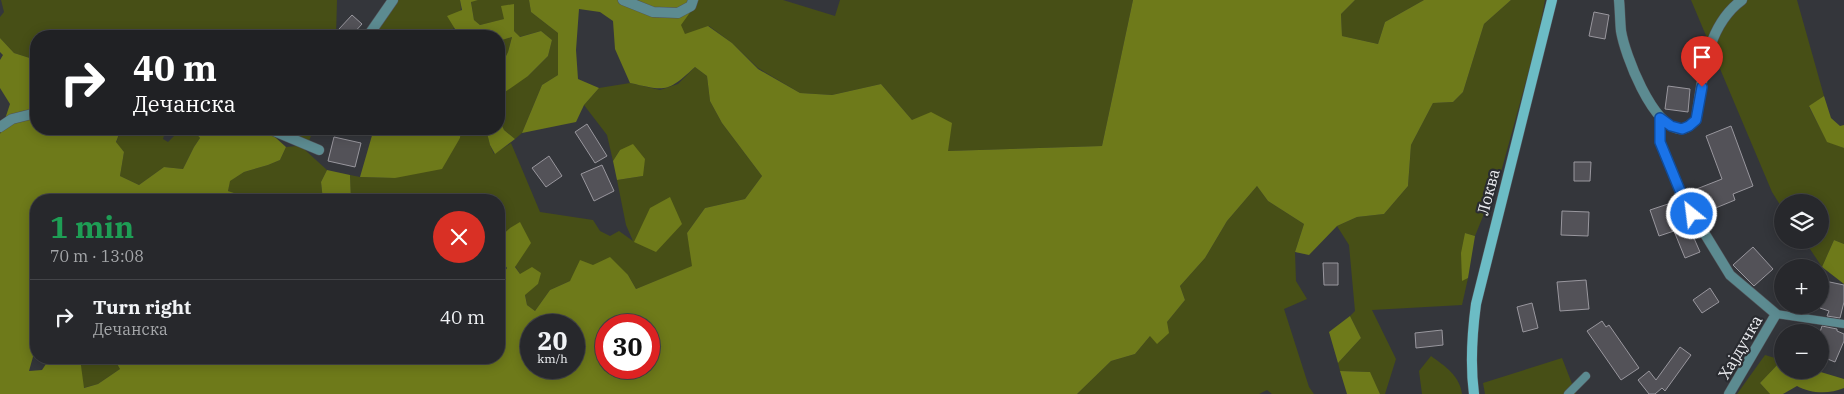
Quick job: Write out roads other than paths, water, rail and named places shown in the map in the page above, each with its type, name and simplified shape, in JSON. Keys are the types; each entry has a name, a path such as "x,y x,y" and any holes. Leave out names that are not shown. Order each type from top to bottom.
{"main road":[{"name":"Локва","path":"1474,394 1472,337 1476,304 1552,0"}],"street":[{"path":"372,30 393,0"},
{"path":"623,0 653,12 678,13 691,6 693,0"},
{"path":"1619,0 1621,32 1634,72 1648,100 1660,118 1671,126 1682,129 1696,120 1707,54 1720,23 1730,8 1742,0"},
{"path":"0,126 12,119 30,114"},
{"name":"Хајдучка","path":"1660,118 1660,142 1683,198 1730,276 1774,312"},
{"path":"283,135 319,150"},
{"name":"Хајдучка","path":"1729,394 1776,314"}],"lane":[{"name":"Хајдучка","path":"1776,314 1844,324"},
{"path":"1568,394 1586,376"}]}
